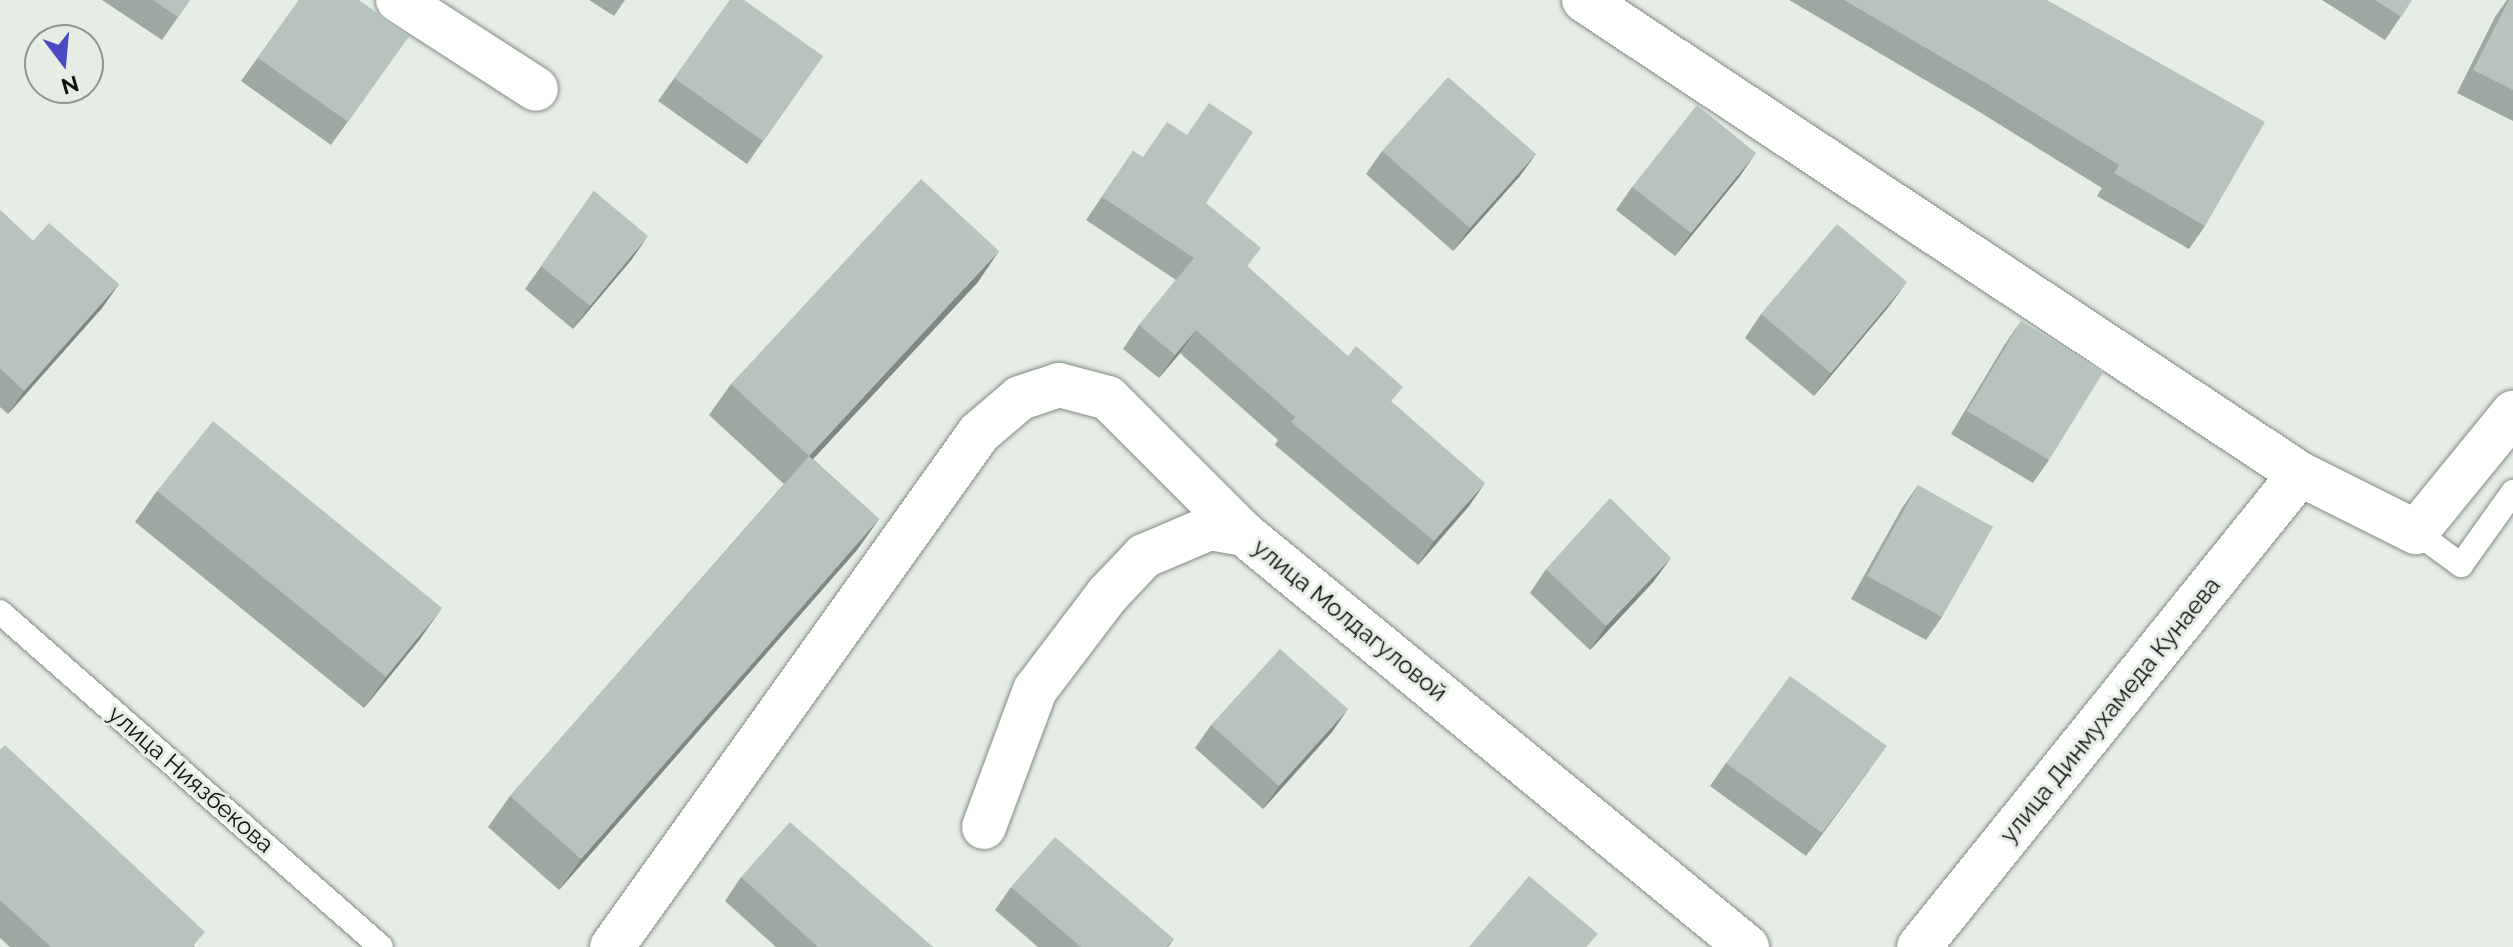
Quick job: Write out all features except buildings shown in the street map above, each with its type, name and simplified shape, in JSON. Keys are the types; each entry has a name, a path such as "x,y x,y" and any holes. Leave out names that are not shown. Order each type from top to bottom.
{"street":[{"path":"398,0 536,89"},
{"path":"1584,0 2300,474 2416,532 2513,413"},
{"path":"612,947 979,433 1020,398 1059,385 1108,398 1244,534"},
{"name":"улица Динмухамеда Кунаева","path":"1919,947 2300,474"},
{"name":"улица Молдагуловой","path":"984,827 1035,690 1107,595 1172,539 1210,528 1244,534 1747,947"}],"lane":[{"path":"2416,532 2461,565 2513,492"},
{"name":"улица Ниязбекова","path":"0,612 381,947"}]}
